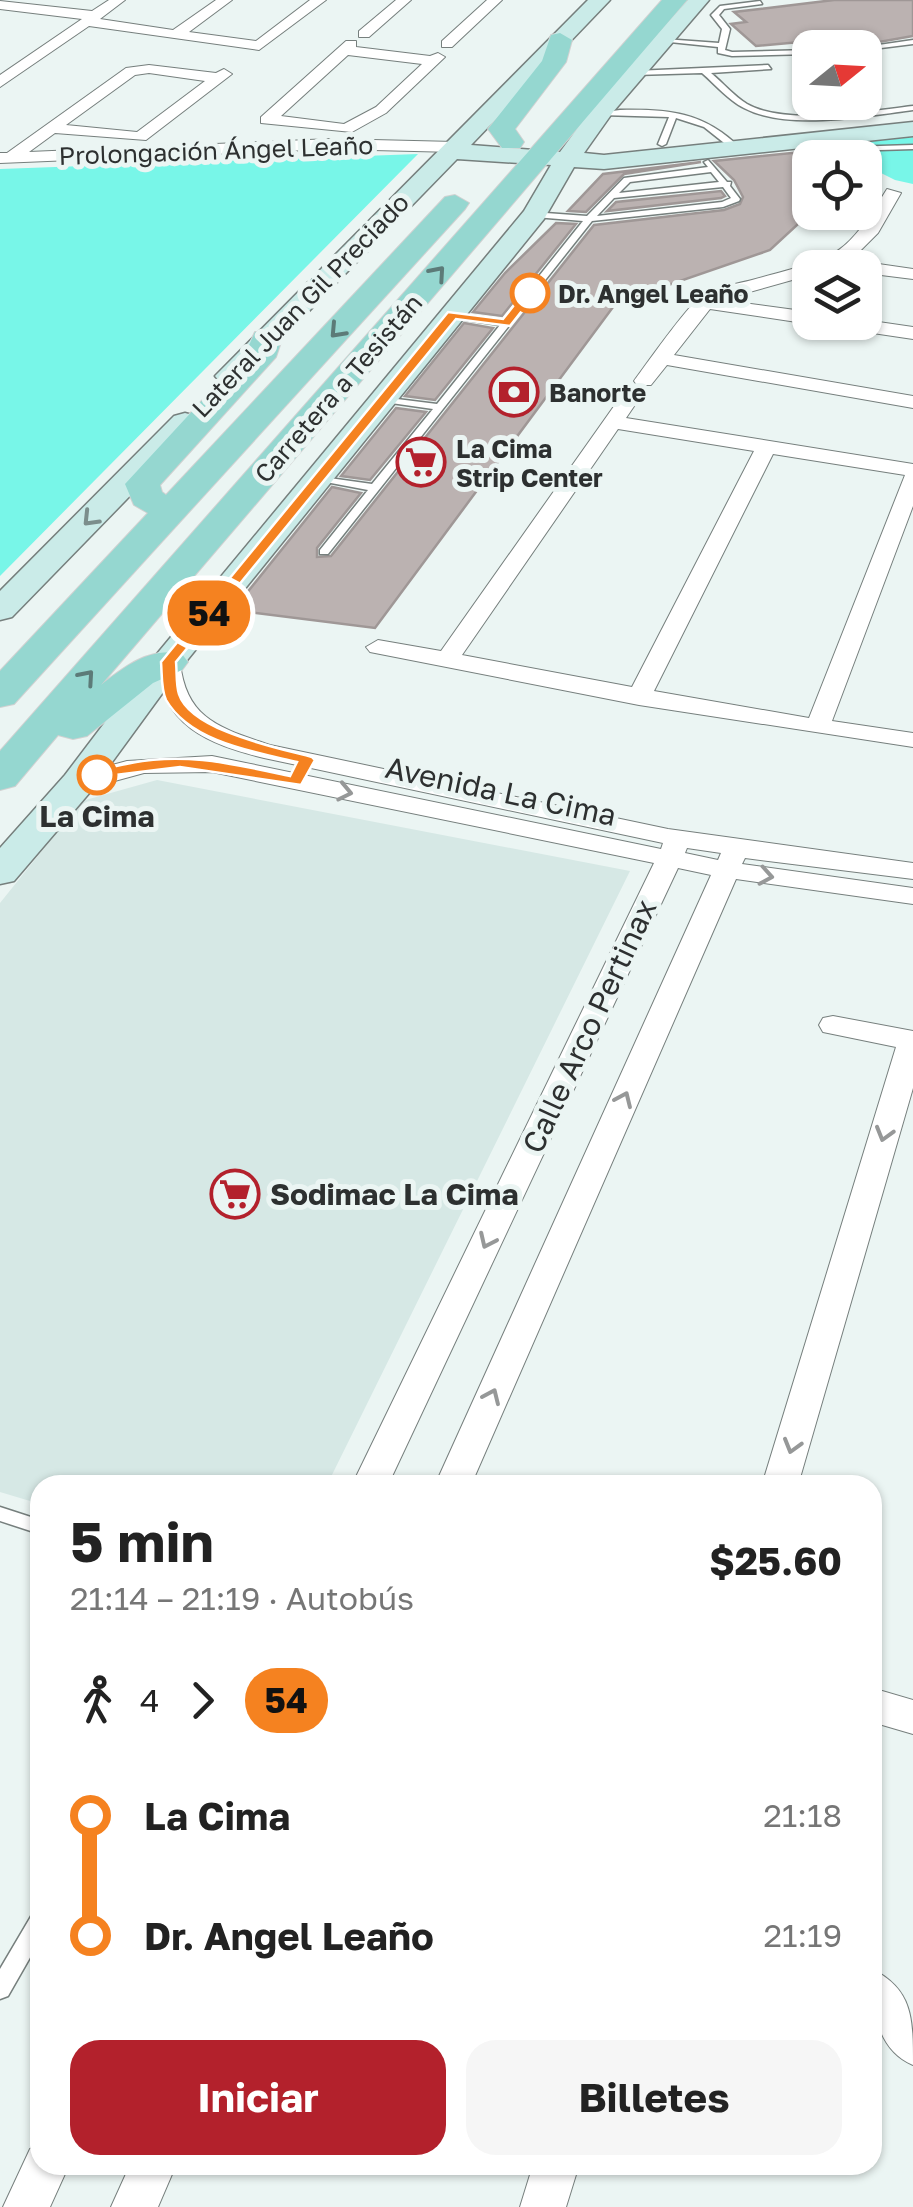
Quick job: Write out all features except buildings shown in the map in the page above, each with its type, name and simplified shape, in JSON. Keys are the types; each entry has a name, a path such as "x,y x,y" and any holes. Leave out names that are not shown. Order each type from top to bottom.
{"main road":[{"name":"Lateral Juan Gil Preciado","path":"0,610 266,340 446,148 600,0"},
{"name":"Carretera a Tesistán","path":"0,695 170,511 532,154 585,64 646,0"},
{"name":"Carretera a Tesistán","path":"0,779 532,154 675,0"},
{"path":"532,154 601,114 699,0"},
{"path":"560,40 554,62 500,129 532,154 706,160 731,143"},
{"path":"811,136 913,118"},
{"path":"532,154 913,129"},
{"name":"Prolongación Ángel Leaño","path":"446,148 532,154"},
{"path":"532,154 537,211"},
{"path":"0,872 78,783 168,662 537,211 590,172 632,160"},
{"path":"170,511 146,498 142,484 260,357 266,340"},
{"path":"0,779 139,675 168,662"}],"street":[{"path":"0,82 118,0"},
{"path":"176,34 225,0"},
{"path":"4,8 259,46 319,0"},
{"path":"279,120 267,120 404,0"},
{"path":"444,49 495,0"},
{"path":"357,38 401,29"},
{"path":"433,33 444,49"},
{"path":"357,38 444,49"},
{"name":"Prolongación Ángel Leaño","path":"279,120 346,128 380,110 444,49"},
{"path":"52,128 140,136 237,62"},
{"path":"5,158 136,70 218,78"},
{"path":"246,147 279,120"},
{"name":"Prolongación Ángel Leaño","path":"5,158 332,144 446,148"},
{"path":"851,250 866,241 893,193"},
{"path":"882,271 913,274"},
{"path":"447,659 637,388 703,303 710,297 792,275"},
{"path":"703,303 792,315"},
{"path":"882,328 913,333"},
{"path":"659,358 913,402"},
{"path":"614,422 913,470"},
{"path":"638,698 767,446"},
{"path":"817,728 913,478"},
{"path":"378,647 638,698 913,740"},
{"name":"Avenida La Cima","path":"168,662 172,696 188,717 301,771"},
{"name":"Avenida La Cima","path":"78,783 106,771 180,762 301,771 913,896"},
{"name":"Calle Arco Pertinax","path":"375,1475 674,848"},
{"name":"Avenida La Cima","path":"731,858 913,871"},
{"name":"Calle Arco Pertinax","path":"457,1475 731,858"},
{"path":"783,1475 912,1041 833,1026"},
{"path":"882,1708 913,1718"},
{"path":"882,1998 913,2044"},
{"path":"26,2207 41,2175"},
{"path":"134,2207 148,2175"},
{"path":"543,2207 553,2175"}],"lane":[{"path":"760,2 722,7 715,15 726,29 722,51 792,52"},
{"path":"664,40 722,45"},
{"path":"882,46 913,42"},
{"path":"636,73 768,67"},
{"path":"704,71 747,107 759,111 821,116 913,108"},
{"path":"601,114 674,113 731,143"},
{"path":"662,144 674,113"},
{"path":"811,136 848,149 913,147"},
{"path":"324,552 589,219 628,180 706,160 736,199 722,204 589,219 537,211"},
{"path":"610,196 728,184"},
{"path":"452,315 506,323"},
{"path":"384,399 439,407"},
{"path":"319,478 375,488"},
{"path":"0,1514 30,1524"},
{"path":"0,1989 30,1937"}],"shaded area":[{"path":"913,137 913,184 882,174 882,140"},
{"path":"418,154 0,576 0,169"},
{"name":"Sodimac La Cima","path":"157,780 630,871 332,1475 30,1475 30,1501 0,1492 0,903 82,801"}],"bus line":[{"name":"54","path":"97,775 146,764 180,762 212,764 295,782 307,760 242,744 211,732 188,717 172,696 168,662 452,315 506,323 530,293"}],"place":[{"name":"Dr. Angel Leaño","path":"530,293"},
{"name":"Banorte","path":"514,392"},
{"name":"La Cima Strip Center","path":"421,462"},
{"name":"La Cima","path":"97,775"},
{"name":"Sodimac La Cima","path":"235,1194"}]}
